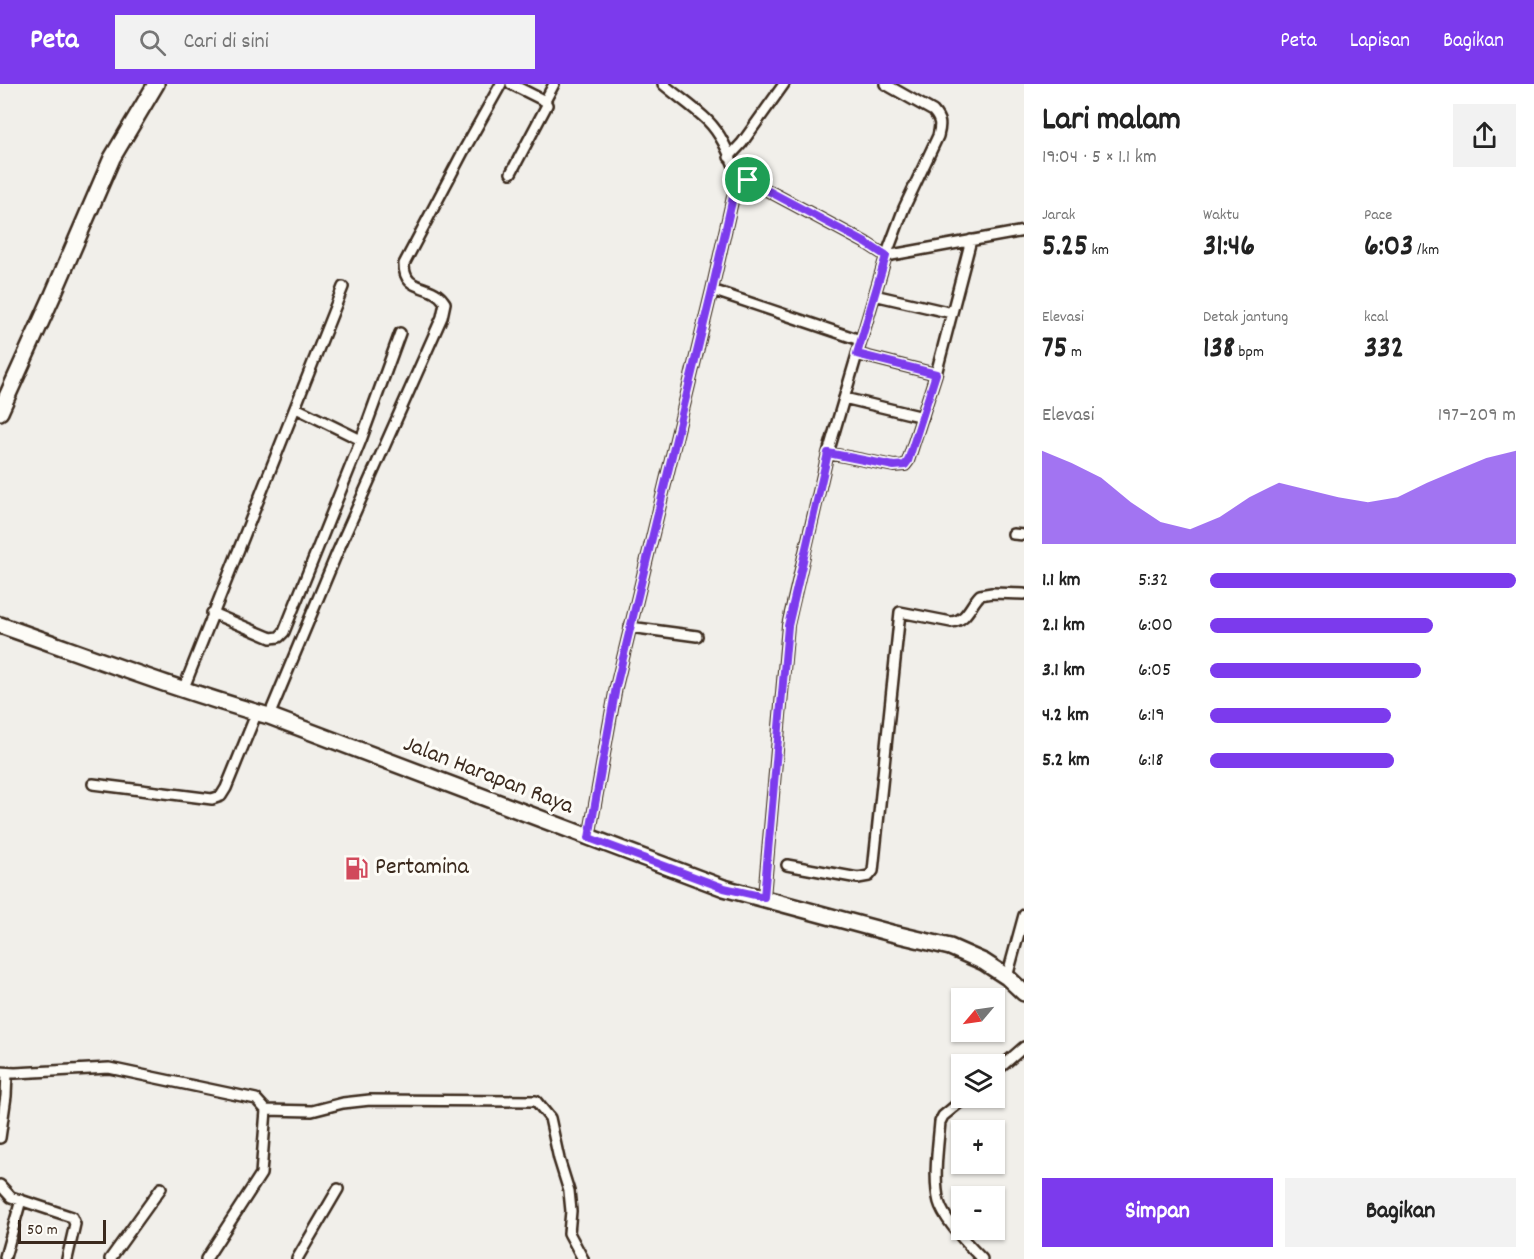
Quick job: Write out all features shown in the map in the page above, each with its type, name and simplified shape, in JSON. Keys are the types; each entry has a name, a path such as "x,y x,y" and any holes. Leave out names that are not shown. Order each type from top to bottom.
{"main road":[{"path":"0,412 112,158 156,84"},
{"name":"Jalan Harapan Raya","path":"0,625 183,690 263,714 724,888 950,947 984,962 1007,977 1024,993"}],"street":[{"path":"93,784 212,799 220,796 226,788 263,714 342,542 442,317 445,303 438,294 417,287 405,276 404,264 501,84"},
{"path":"511,84 545,101"},
{"path":"511,173 544,112 547,105 545,101 555,84"},
{"path":"663,84 708,121 722,139 740,180"},
{"path":"729,157 742,143 784,84"},
{"path":"764,897 788,626 828,453 860,340 886,256 904,208 941,125 939,117 933,111 885,84"},
{"path":"740,180 748,180 886,256 1024,231"},
{"path":"589,838 611,710 630,627 735,188 740,180"},
{"path":"828,453 894,466 905,465 908,461 936,374 971,240"},
{"path":"183,690 343,286"},
{"path":"712,290 860,340"},
{"path":"874,296 952,313"},
{"path":"212,613 271,638 279,637 284,632 362,440 400,333"},
{"path":"857,354 936,374"},
{"path":"844,398 923,417"},
{"path":"296,408 362,440"},
{"path":"1013,534 1024,535"},
{"path":"787,865 858,878 869,876 873,871 900,612 957,622 968,613 980,595 1024,594"},
{"path":"630,627 697,636"},
{"path":"1007,977 1024,915"},
{"path":"1005,1063 1024,1047"},
{"path":"0,1138 6,1096 3,1073 109,1068 256,1099 266,1110 312,1111 343,1103 369,1100 536,1101 550,1118 569,1191 571,1211 569,1233 584,1259"},
{"path":"953,1108 943,1116 940,1122 937,1171 939,1202 945,1215 982,1259"},
{"path":"206,1259 261,1174 266,1110"},
{"path":"0,1185 7,1194 72,1216 75,1224 67,1259"},
{"path":"110,1259 161,1188"},
{"path":"297,1259 338,1189"},
{"path":"5,1257 21,1200"}],"place":[{"name":"Pertamina","path":"357,868"}],"route":[{"path":"740,180 748,180 886,256 857,354 936,374 905,465 894,466 828,453 788,626 764,897 724,888 589,838 616,687 735,188 740,180"}]}
